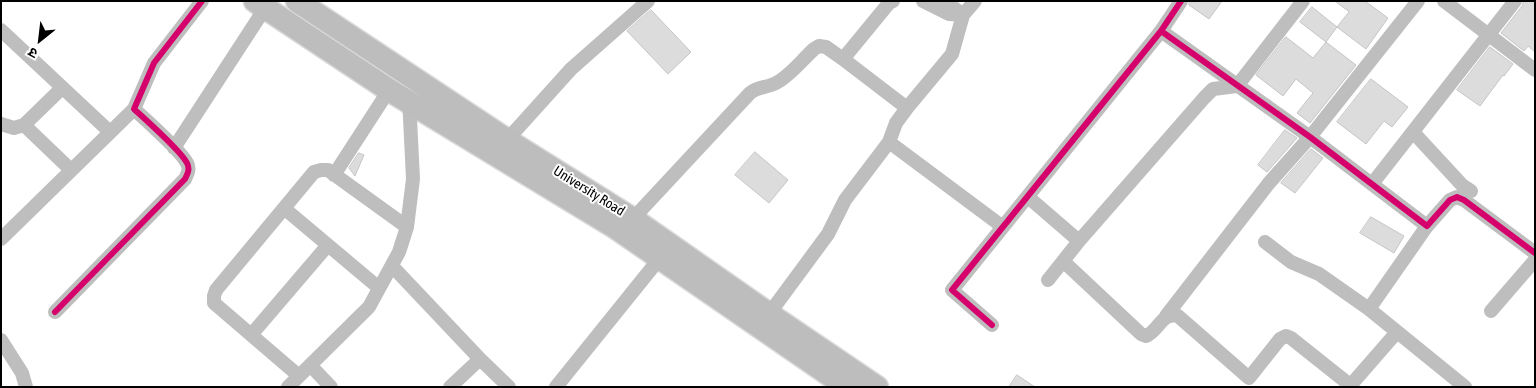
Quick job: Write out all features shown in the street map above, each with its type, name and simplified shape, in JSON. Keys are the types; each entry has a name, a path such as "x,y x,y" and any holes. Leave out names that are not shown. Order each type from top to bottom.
{"main road":[{"name":"University Road","path":"297,1 507,140 665,252 769,314 877,387"},
{"path":"264,4 389,90 627,225"},
{"path":"665,252 847,387"}],"street":[{"path":"1,239 134,108 154,62 202,1"},
{"path":"507,140 571,68 648,1"},
{"path":"923,1 949,14 963,16"},
{"path":"945,1 963,16"},
{"path":"769,314 828,234 844,200 889,142 896,123 952,54 963,16 975,1"},
{"path":"992,324 952,290 1161,31 1181,1"},
{"path":"1048,280 1079,241 1204,98 1213,89 1237,86 1303,1"},
{"path":"1063,261 1141,334 1146,336 1151,334 1270,183 1310,137 1418,1"},
{"path":"1444,1 1535,70"},
{"path":"1372,184 1515,1"},
{"path":"843,59 890,2"},
{"path":"174,148 264,4"},
{"path":"1,30 110,132"},
{"path":"1161,31 1310,137 1427,226"},
{"path":"627,225 756,88 774,84 781,80 819,46 826,47 907,108"},
{"path":"288,387 369,307 399,252 407,227 413,179 408,75"},
{"path":"1,124 14,128 24,125 62,88"},
{"path":"334,175 389,90"},
{"path":"55,312 185,179 189,172 187,163 134,108"},
{"path":"24,125 71,170"},
{"path":"1413,132 1462,185 1471,191"},
{"path":"889,142 1003,228"},
{"path":"299,376 214,303 216,290 314,172 320,170 328,170 407,227"},
{"path":"1028,197 1079,241"},
{"path":"1369,308 1427,226 1450,200 1456,197 1464,200 1535,253"},
{"path":"285,209 379,288"},
{"path":"1265,242 1291,262 1324,277 1369,308 1465,387"},
{"path":"251,335 328,245"},
{"path":"556,387 665,252"},
{"path":"1491,311 1535,260"},
{"path":"392,266 509,387"},
{"path":"1166,316 1178,316 1246,382 1280,339 1286,336 1291,338 1349,386 1396,332"},
{"path":"1,340 22,372 24,385"},
{"path":"450,387 480,359"},
{"path":"310,365 331,387"}],"building":[{"path":"1190,1 1222,1 1209,19 1189,5"},
{"path":"1335,1 1365,1 1388,18 1366,49 1337,27 1349,12"},
{"path":"1524,1 1535,1 1535,52 1528,46 1524,51 1501,33"},
{"path":"1312,7 1337,27 1326,42 1300,22"},
{"path":"651,10 691,52 668,74 627,31"},
{"path":"1286,37 1313,58 1326,42 1356,65 1310,123 1297,113 1313,93 1296,79 1283,96 1256,75"},
{"path":"1490,47 1513,64 1480,106 1457,90"},
{"path":"1371,79 1408,107 1392,127 1384,121 1366,144 1337,122"},
{"path":"1285,130 1297,138 1267,172 1258,165"},
{"path":"1311,149 1323,158 1295,193 1281,183"},
{"path":"755,152 788,180 769,203 735,175"},
{"path":"359,153 364,155 355,176 349,168"},
{"path":"1371,217 1404,236 1394,253 1360,233"},
{"path":"1017,375 1035,387 1009,387"}],"cycle path":[{"path":"55,312 186,177 188,171 187,163 178,151 134,109 154,63 202,1"},
{"path":"992,325 952,290 1161,31 1181,1"},
{"path":"1161,31 1310,137 1427,226 1450,200 1457,197 1464,200 1535,253"}]}
